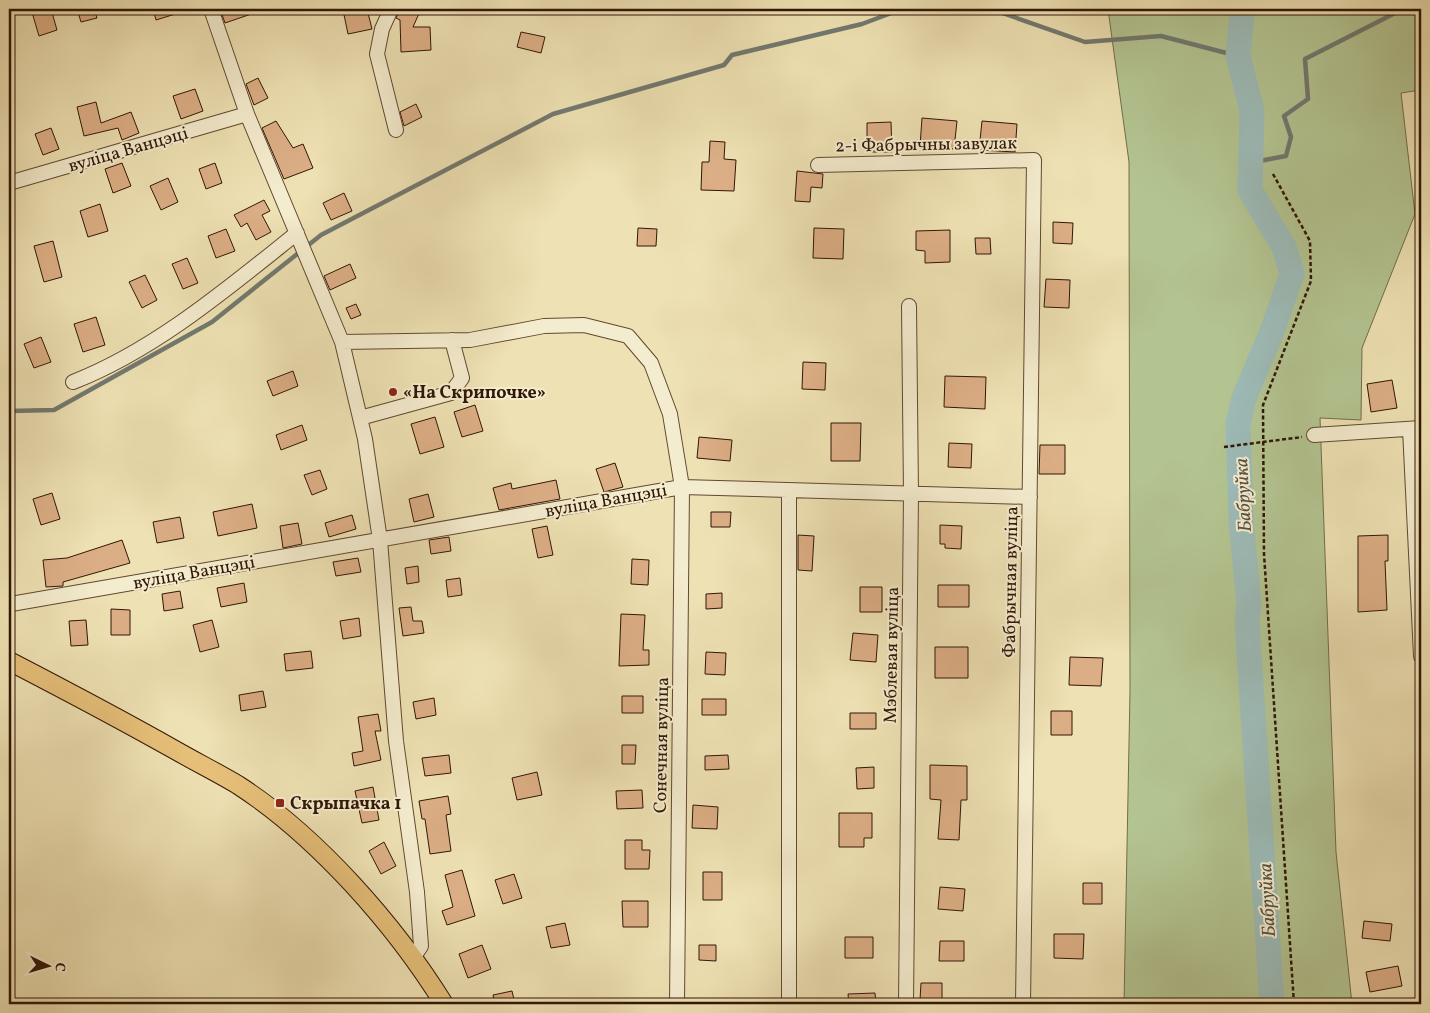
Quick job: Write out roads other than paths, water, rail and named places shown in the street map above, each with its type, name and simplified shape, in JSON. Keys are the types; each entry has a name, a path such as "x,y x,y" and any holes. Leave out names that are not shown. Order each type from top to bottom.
{"main road":[{"path":"9,660 100,708 245,791 281,817 350,881 413,958 444,1004"}],"street":[{"path":"211,9 247,114 342,342 360,418 380,540 396,741 417,892 421,946 413,958"},
{"path":"390,9 382,29 377,54 396,130"},
{"name":"вуліца Ванцэці","path":"9,183 247,114"},
{"name":"2-і Фабрычны завулак","path":"818,165 1034,160"},
{"name":"Фабрычная вуліца","path":"1023,1004 1034,160"},
{"path":"73,382 101,371 204,307 298,236"},
{"name":"Мэблевая вуліца","path":"906,1004 911,494 910,306"},
{"name":"вуліца Ванцэці","path":"9,606 10,604 682,487 670,414 651,363 628,336 584,325 544,326 470,340 342,342"},
{"path":"360,418 451,393 462,378 452,340"},
{"path":"1314,435 1416,429 1421,656"},
{"path":"682,487 1030,497"},
{"name":"Сонечная вуліца","path":"677,1004 682,487"},
{"path":"788,490 789,1004"}],"waterway":[{"path":"9,411 54,410 212,322 321,235 553,114 724,65 732,55 862,24 902,9"},
{"path":"991,9 1085,42 1161,36 1238,56"},
{"name":"Бабруйка","path":"1239,9 1242,14 1238,56 1252,111 1250,190 1284,247 1292,273 1273,329 1244,398 1238,424 1241,521 1249,604 1247,622 1272,1004"},
{"path":"1249,163 1286,156 1291,137 1284,116 1308,99 1305,59 1403,9"}],"place":[{"name":"«На Скрипочке»","path":"393,392"},
{"name":"Скрыпачка 1","path":"280,803"}]}
